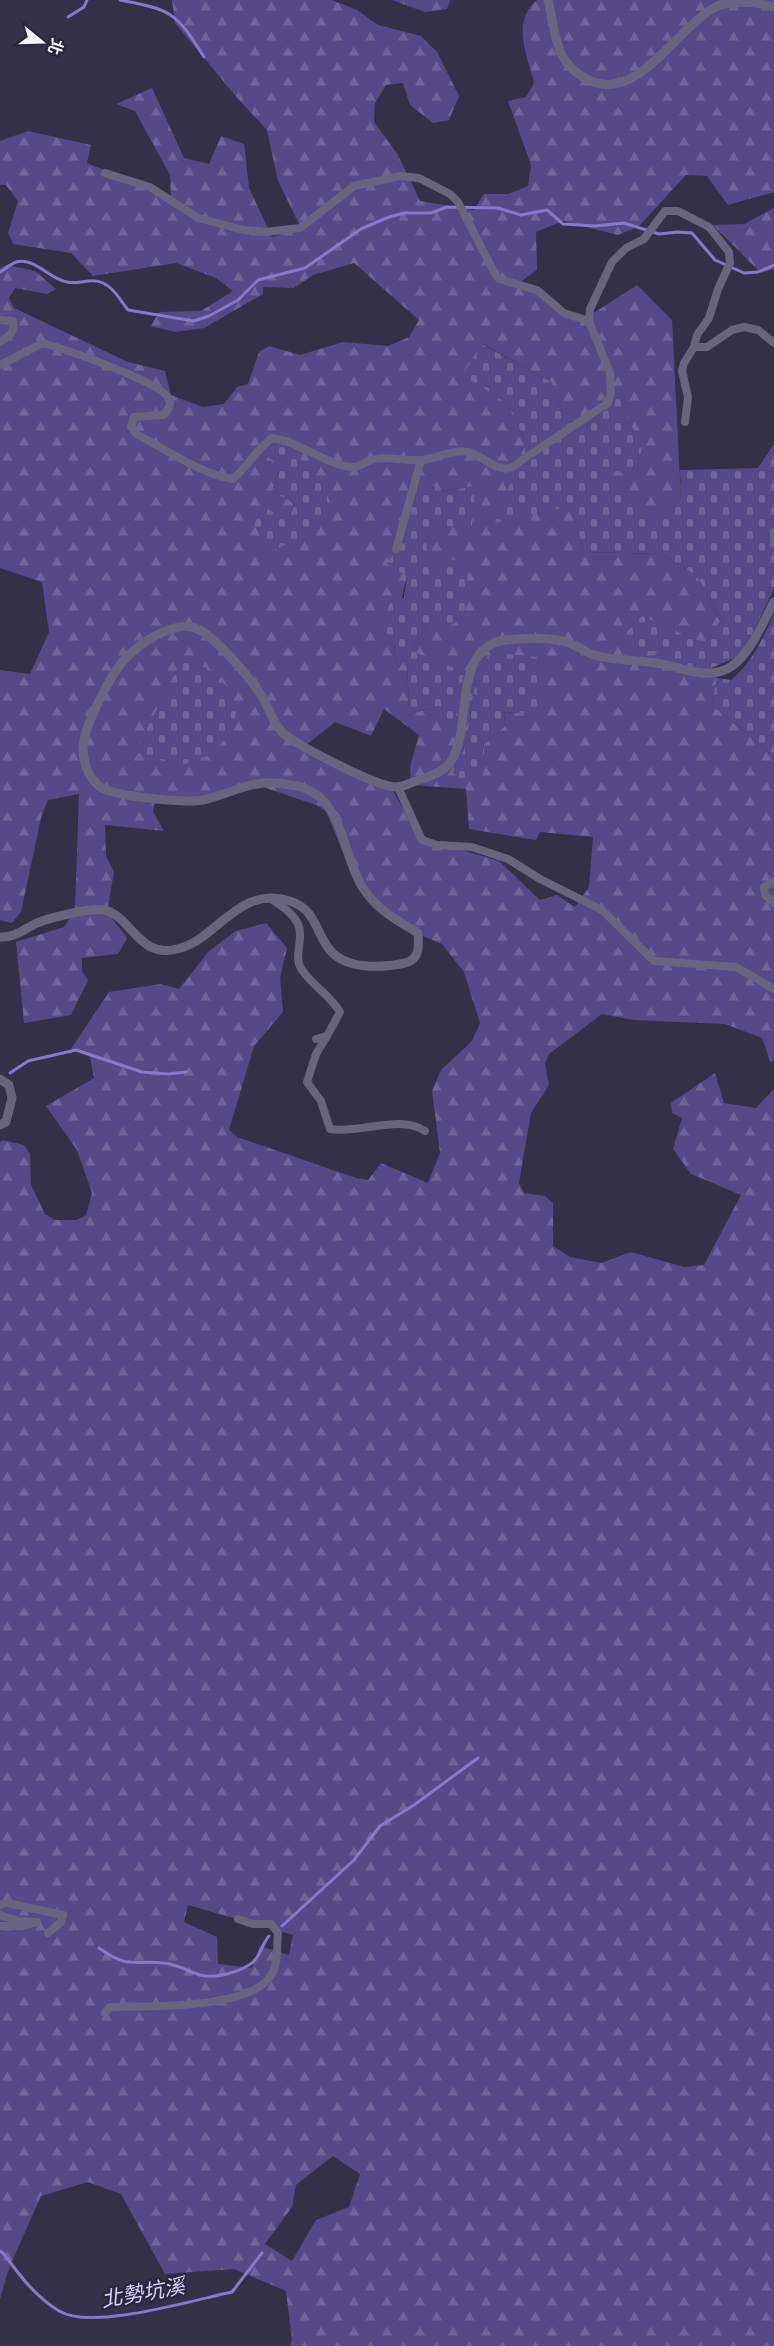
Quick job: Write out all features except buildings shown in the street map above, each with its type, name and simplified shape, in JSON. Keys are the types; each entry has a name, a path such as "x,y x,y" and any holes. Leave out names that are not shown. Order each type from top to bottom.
{"street":[{"path":"548,0 559,52 568,66 586,79 600,85 612,85 630,78 650,65 700,18 718,6 735,1 754,2 774,7"},
{"path":"105,173 150,187 198,218 244,230 265,232 300,228 354,186 400,176 419,178 450,194 458,202 493,270 500,279 537,290 564,313 589,321"},
{"path":"0,365 43,343 145,380 165,392 170,400 170,408 164,415 134,417 131,427 136,434 206,472 233,479 245,469 255,453 272,438 356,467 373,459 421,460 457,452 468,452 498,468 515,467 608,403 611,393 610,373 589,321 590,309 612,262 626,248 644,238 665,212 678,211 709,226 729,252 730,262 709,318 684,363 682,371 688,397 685,422"},
{"path":"0,321 13,321 14,328 11,334 0,342"},
{"path":"694,347 707,347 732,330 744,327 758,330 774,343"},
{"path":"396,549 421,460"},
{"path":"774,532 774,544"},
{"path":"0,937 11,938 39,922 95,910 106,910 146,944 159,951 174,950 188,946 251,901 270,898 289,901 308,910 328,949 339,959 349,963 385,965 406,963 418,953 418,933 387,914 368,895 356,876 330,810 317,795 298,786 274,781 254,782 203,800 183,802 116,793 104,790 96,784 88,771 83,755 83,741 113,673 127,657 159,634 180,627 193,627 206,634 252,682 281,731 297,742 376,783 398,787 434,775 451,761 458,741 474,662 487,648 502,640 554,639 608,658 654,663 699,673 722,672 736,664 751,644 774,602"},
{"path":"398,787 422,840 437,845 472,846 508,859 540,879 602,910 654,961 736,967 774,989"},
{"path":"774,881 764,887 765,895 774,903"},
{"path":"270,898 289,912 298,924 300,937 298,963 303,971 332,998 340,1012 316,1054 307,1082 321,1101 330,1130 371,1128 386,1124 418,1126 425,1131"},
{"path":"316,1039 327,1036"},
{"path":"0,1079 9,1085 12,1098 6,1122 0,1125"},
{"path":"0,1905 7,1903 63,1915 61,1922 48,1934"},
{"path":"0,1915 19,1921 37,1922 21,1926 0,1926"},
{"path":"105,2013 110,2007 203,2003 240,1995 255,1990 267,1982 274,1972 278,1933 271,1924 253,1924 238,1919"}],"green space":[{"path":"172,0 332,0 357,10 378,25 421,36 437,52 459,96 449,120 433,123 410,105 403,83 386,85 375,103 374,122 398,155 420,201 474,210 484,194 509,194 528,186 531,165 508,101 526,97 534,83 525,50 523,28 529,9 537,0 774,0 774,192 728,205 707,176 686,175 639,226 618,235 563,221 536,232 537,270 519,283 583,320 637,285 672,320 681,500 655,523 600,466 635,476 642,450 618,396 587,426 562,410 551,382 483,344 463,375 506,402 526,442 571,506 584,552 662,554 697,576 721,620 705,644 642,617 621,639 717,678 712,705 771,754 774,751 774,1060 771,1063 762,1038 725,1024 634,1020 602,1014 549,1054 545,1064 549,1085 531,1113 519,1183 524,1193 545,1196 553,1203 553,1246 570,1257 601,1263 631,1252 684,1267 704,1265 741,1195 691,1174 673,1149 682,1118 672,1113 671,1103 715,1073 724,1103 756,1108 774,1089 774,2346 290,2346 292,2340 286,2291 234,2269 165,2274 121,2194 88,2182 41,2196 9,2268 0,2299 0,1142 3,1140 24,1145 30,1154 31,1185 45,1214 55,1220 77,1220 86,1215 92,1193 77,1150 46,1106 94,1078 90,1057 71,1049 109,992 161,984 179,989 209,951 236,931 266,923 287,948 280,978 283,1012 254,1046 229,1130 237,1137 356,1178 368,1180 381,1163 428,1183 440,1153 432,1091 441,1070 472,1041 480,1023 464,972 442,944 398,926 349,867 326,811 316,805 263,787 208,799 155,801 153,812 164,831 105,825 106,856 114,872 107,912 127,938 118,954 82,958 82,971 88,980 71,1015 24,1023 16,942 64,927 75,910 79,794 48,800 41,818 21,912 12,923 0,920 0,670 30,674 49,632 42,582 0,568 0,268 7,265 35,271 56,289 47,294 15,288 9,298 14,308 128,362 165,371 171,395 203,407 224,404 237,387 248,384 259,352 269,346 300,355 343,342 388,346 409,337 419,320 354,263 313,275 294,288 263,287 263,294 204,328 175,332 151,326 159,312 201,311 233,291 216,278 176,263 93,276 71,253 13,244 8,233 18,201 6,185 0,185 0,141 28,131 91,145 87,163 171,198 170,175 135,111 116,104 152,88 184,158 209,164 221,136 244,144 249,188 272,237 300,226 278,181 267,130 175,23","holes":["279,470 319,529 254,524 264,507 286,523 295,503 272,491","415,479 443,491 474,486 447,526 426,537 427,624 412,651 453,731 440,706 417,712 409,708 407,666 396,661 392,640 407,576 398,547 407,526","476,676 528,714 504,712 505,726 484,744 463,752 468,732","384,709 419,735 410,767 411,785 466,789 469,829 536,840 540,832 593,837 589,887 575,907 557,895 540,900 499,861 421,838 388,783 361,778 306,745 335,722 371,736","188,1905 293,1935 289,1955 260,1946 252,1968 218,1964 217,1937 184,1922","333,2156 360,2174 349,2207 316,2220 292,2261 265,2244 292,2207 296,2185"]},
{"path":"392,0 450,0 447,9 425,12"},
{"path":"774,208 774,269 761,273 713,225 744,224"},
{"path":"482,344 551,382 562,410 587,426 618,396 642,449 635,476 602,467 655,522 681,500 680,470 758,468 774,444 774,589 742,655 702,672 620,639 642,616 705,644 721,620 697,576 662,554 584,552 571,506 495,523 526,442 506,402 462,375"},
{"path":"273,437 288,443 327,493 332,509 319,529 268,553 254,524 264,506 286,522 295,504 272,491 279,471 267,455 266,442"},
{"path":"415,478 443,491 475,486 472,526 447,526 426,537 428,570 452,559 468,569 464,617 446,628 427,624 412,651 464,672 453,732 440,706 417,712 409,708 407,666 396,661 392,640 381,625 391,601 404,598 407,576 387,564 403,533"},
{"path":"774,614 774,751 771,754 712,705 717,678 731,680 745,666"},
{"path":"506,654 537,657 544,677 540,703 528,714 504,712 505,726 484,744 484,776 460,778 453,773 463,752 468,732 476,676 487,657"},
{"path":"182,660 210,669 224,683 236,713 233,729 213,754 179,766 135,752"}],"waterway":[{"path":"68,17 84,7 87,0"},
{"path":"120,0 151,7 171,15 179,22 204,57"},
{"path":"0,272 16,262 23,261 36,265 54,277 67,282 98,281 103,283 114,291 128,310 194,321 209,316 238,300 258,280 305,268 361,229 404,213 431,213 447,207 498,208 521,215 547,210 563,224 595,226 624,223 659,234 692,233 715,260 744,273 758,272 774,265"},
{"path":"10,1073 28,1061 76,1050 142,1072 168,1074 186,1072"},
{"path":"282,1926 354,1860 380,1826 414,1805 478,1758"},
{"path":"99,1948 124,1961 168,1964 200,1975 218,1976 231,1973 253,1962 269,1936"},
{"name":"北勢坑溪","path":"0,2251 28,2285 50,2305 74,2316 94,2318 143,2312 232,2292 262,2253"}]}
